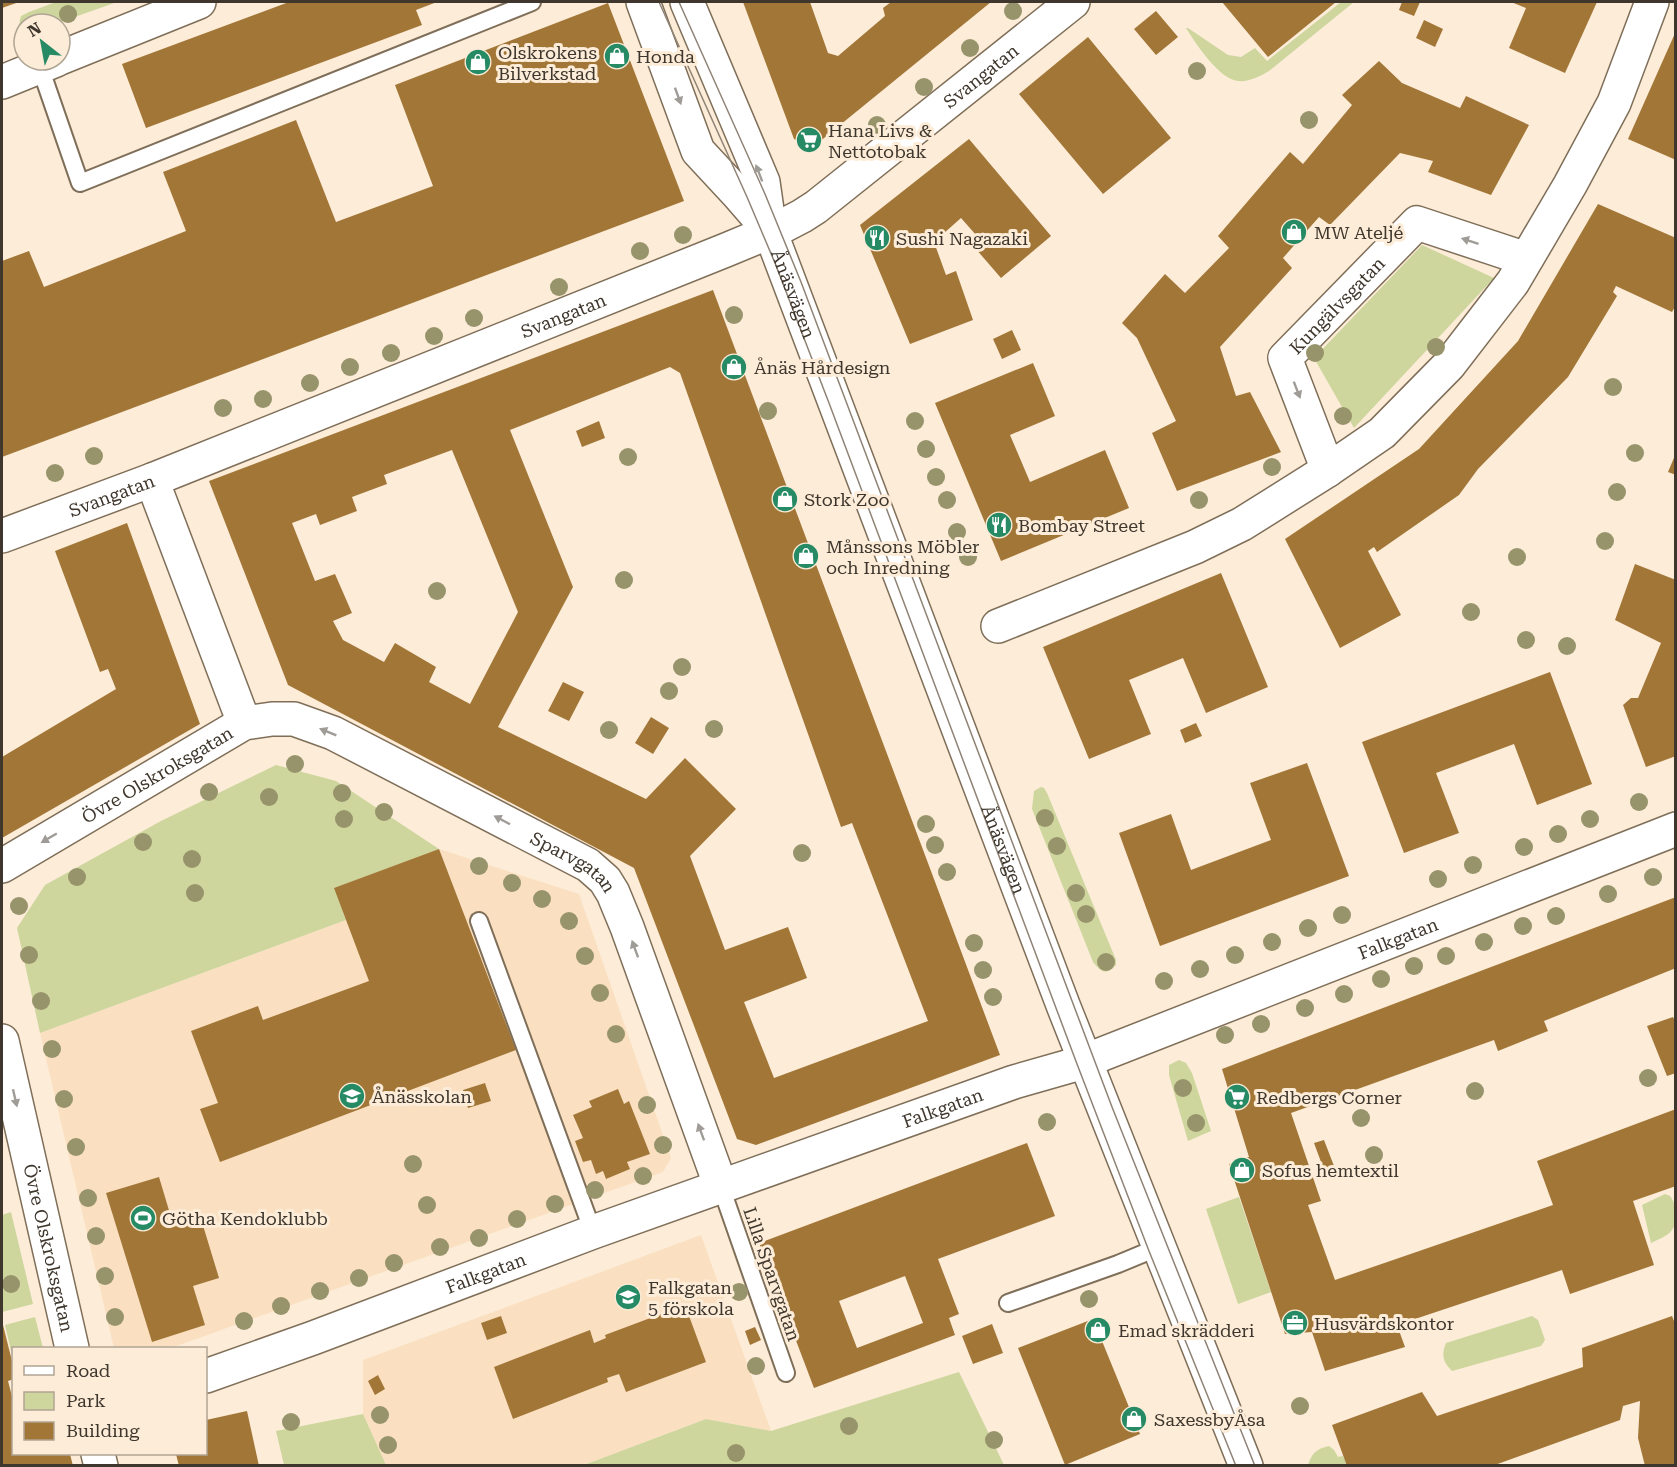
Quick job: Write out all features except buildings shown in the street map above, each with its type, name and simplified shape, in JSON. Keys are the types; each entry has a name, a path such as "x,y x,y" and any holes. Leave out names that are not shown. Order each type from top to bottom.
{"street":[{"path":"72,54 199,2"},
{"name":"Ånäsvägen","path":"643,2 698,151 770,231"},
{"name":"Ånäsvägen","path":"687,2 763,182 770,231 1085,1061 1246,1466"},
{"name":"Svangatan","path":"2,536 152,480 770,231 802,216 1073,2"},
{"path":"998,626 1195,547 1242,524 1382,433 1449,365 1513,282 1570,185 1614,103 1652,2"},
{"path":"2,82 27,72"},
{"name":"Kungälvsgatan","path":"1328,470 1285,358 1417,223 1526,259"},
{"name":"Övre Olskroksgatan","path":"2,866 244,723 152,480"},
{"name":"Sparvgatan","path":"244,723 294,719 333,733 588,866 604,880 613,893 627,927 721,1187"},
{"name":"Falkgatan","path":"207,1376 594,1232 1014,1082 1085,1061 1676,829"},
{"name":"Övre Olskroksgatan","path":"2,1041 72,1347"}],"lane":[{"path":"54,72 80,183 532,2"},
{"path":"479,921 594,1232"},
{"name":"Lilla Sparvgatan","path":"721,1187 786,1373"},
{"path":"1008,1303 1159,1247"}],"shaded area":[{"name":"Ånässkolan","path":"439,849 579,894 671,1158 663,1172 174,1347 114,1347 40,1033 346,920 334,888"},
{"name":"Falkgatan 5 förskola","path":"701,1235 771,1431 706,1419 584,1465 386,1465 363,1414 363,1360"}],"green space":[{"path":"56,2 117,2 72,18 72,12 29,12"},
{"path":"1341,2 1354,2 1269,71 1246,81 1231,79 1216,68 1186,28 1228,55 1241,57 1255,48 1267,61"},
{"path":"1422,245 1494,278 1354,428 1314,358"},
{"path":"276,765 336,781 439,849 335,888 346,920 40,1033 17,928 45,885 161,821"},
{"path":"1041,787 1047,793 1116,960 1116,965 1109,971 1101,970 1093,962 1032,809 1034,791"},
{"path":"1179,1060 1186,1063 1192,1073 1211,1131 1188,1141 1169,1075 1169,1065"},
{"path":"1665,1194 1670,1196 1675,1205 1676,1221 1666,1236 1651,1243 1642,1205"},
{"path":"1239,1197 1271,1292 1238,1304 1206,1209"},
{"path":"11,1212 33,1304 2,1312 2,1215"},
{"path":"1532,1316 1538,1320 1545,1340 1541,1346 1452,1371 1447,1365 1443,1355 1446,1343"},
{"path":"35,1317 43,1347 12,1347 12,1356 5,1325"},
{"path":"959,1372 1004,1465 584,1465 706,1419 771,1431"},
{"path":"363,1414 386,1465 284,1465 276,1431"},
{"path":"1329,1446 1338,1457 1343,1456 1347,1465 1308,1465 1315,1452"}],"tram line":[{"path":"659,2 775,263 1077,1064 1149,1251 1236,1466"},
{"path":"679,2 765,194 801,282 1112,1107 1255,1466"}],"place":[{"name":"Honda","path":"617,56"},
{"name":"Olskrokens Bilverkstad","path":"478,62"},
{"name":"Hana Livs & Nettotobak","path":"809,140"},
{"name":"MW Ateljé","path":"1294,232"},
{"name":"Sushi Nagazaki","path":"877,238"},
{"name":"Ånäs Hårdesign","path":"734,367"},
{"name":"Stork Zoo","path":"785,499"},
{"name":"Bombay Street","path":"999,525"},
{"name":"Månssons Möbler och Inredning","path":"806,556"},
{"name":"Ånässkolan","path":"352,1096"},
{"name":"Redbergs Corner","path":"1237,1097"},
{"name":"Sofus hemtextil","path":"1242,1170"},
{"name":"Götha Kendoklubb","path":"143,1218"},
{"name":"Falkgatan 5 förskola","path":"628,1297"},
{"name":"Husvärdskontor","path":"1295,1323"},
{"name":"Emad skrädderi","path":"1098,1330"},
{"name":"SaxessbyÅsa","path":"1134,1419"}]}
